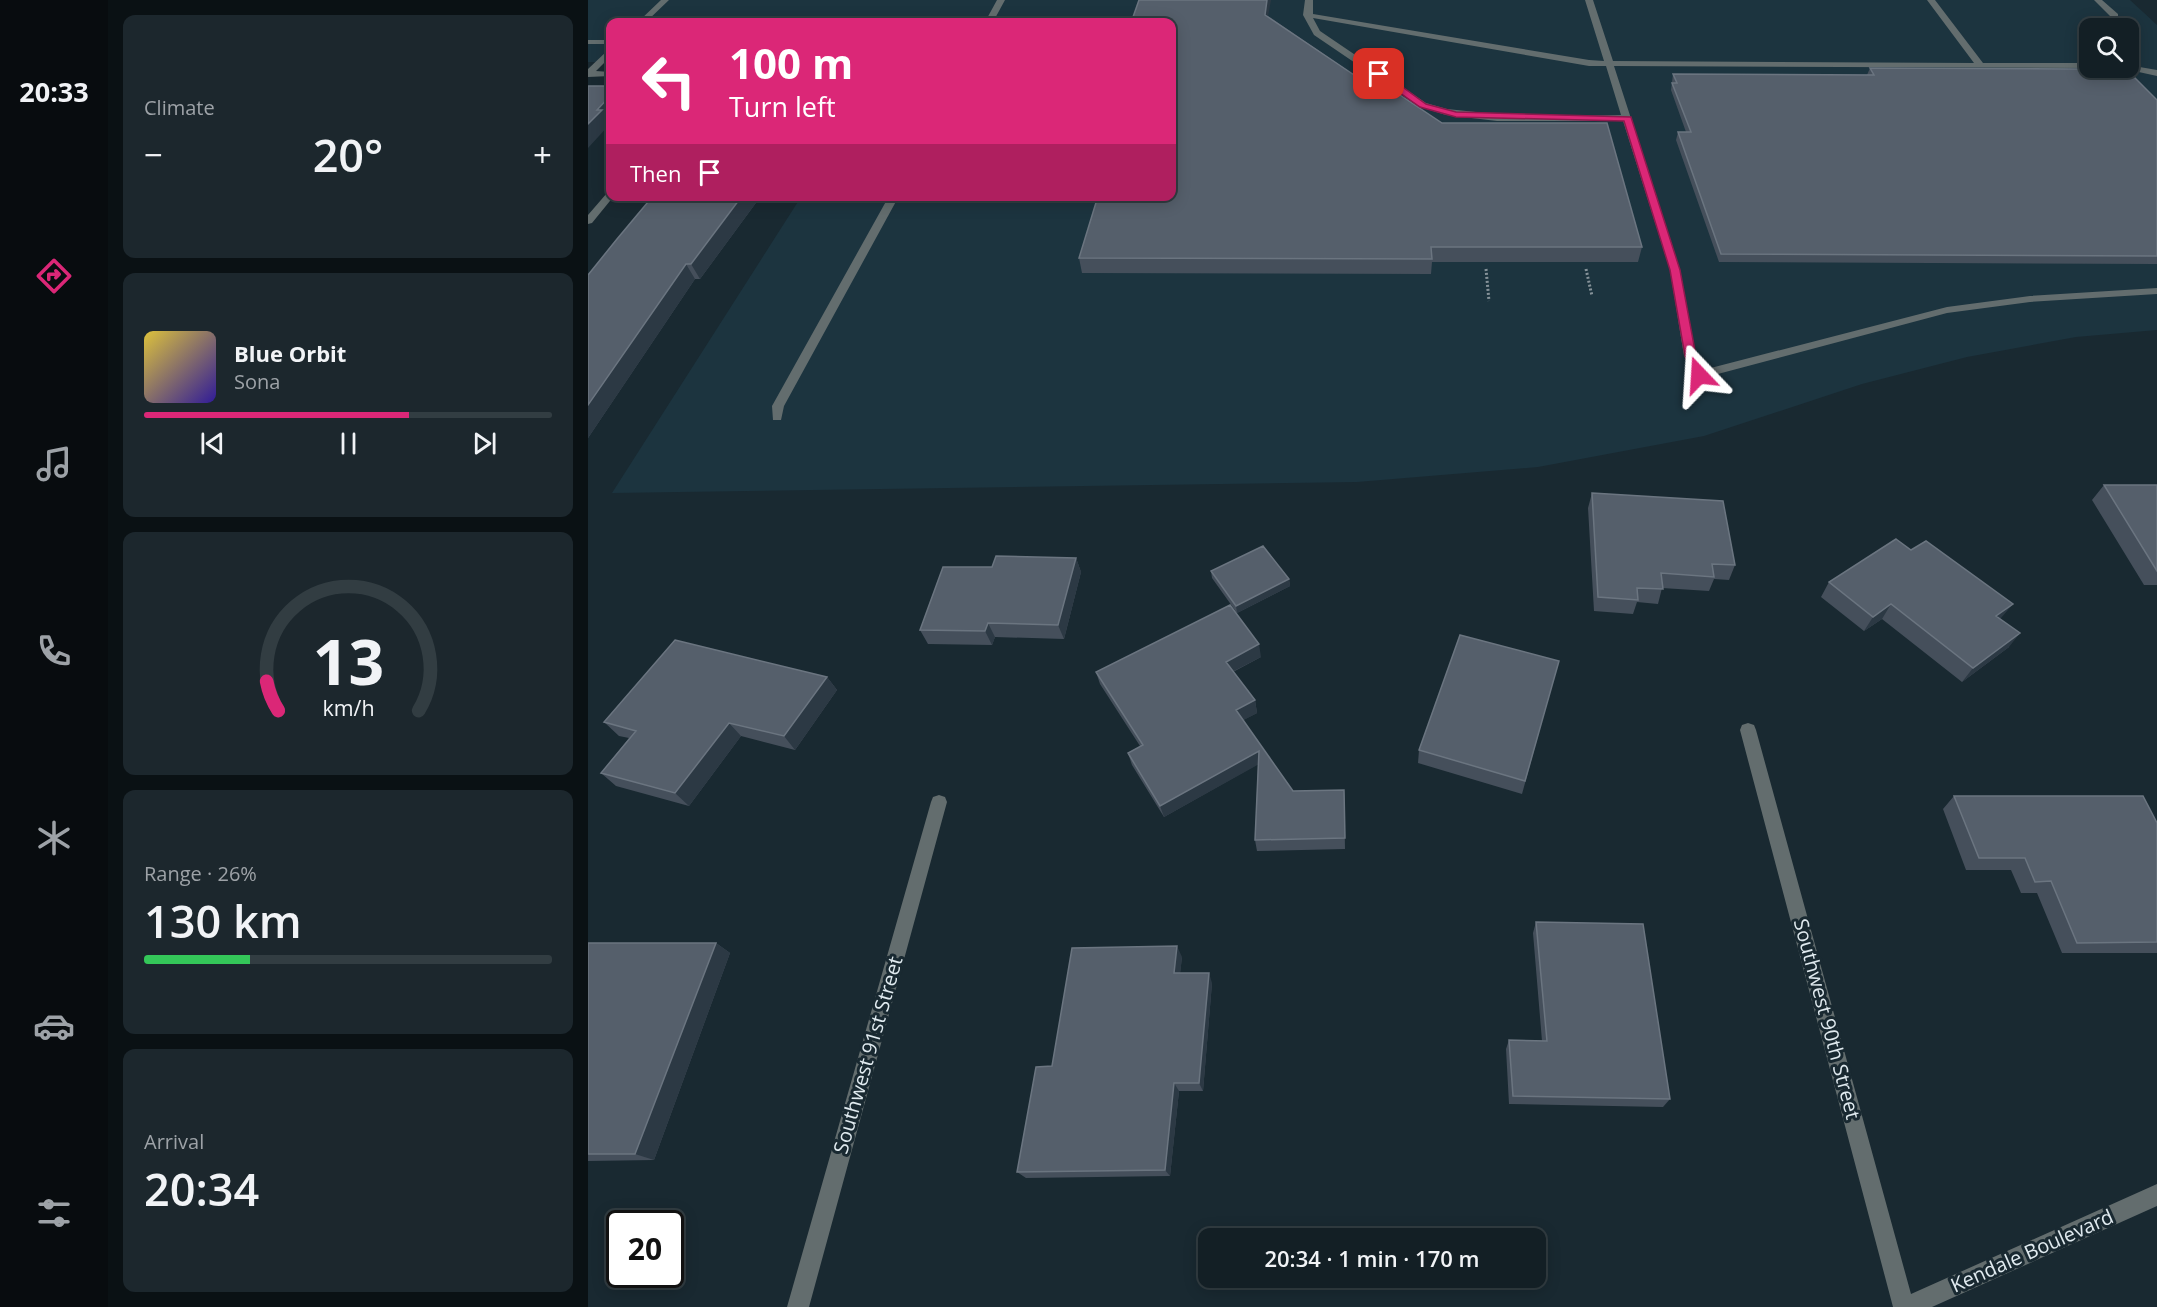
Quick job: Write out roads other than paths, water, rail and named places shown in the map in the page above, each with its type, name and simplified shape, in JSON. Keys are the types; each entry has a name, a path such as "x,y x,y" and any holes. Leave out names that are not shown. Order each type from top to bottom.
{"street":[{"path":"646,18 665,0"},
{"path":"991,18 1001,0"},
{"path":"1309,0 1307,15 1317,33 1423,105 1437,111 1478,117 1628,118"},
{"path":"1589,0 1675,270 1690,356 1699,375 1947,310 2030,298 2157,291"},
{"path":"1930,0 1981,66"},
{"path":"2098,0 2115,16"},
{"path":"1307,15 1567,60 1608,64 2079,66"},
{"path":"588,42 606,42"},
{"path":"588,74 606,57"},
{"path":"2139,70 2157,73"},
{"path":"588,74 606,75"},
{"path":"588,220 606,200"},
{"path":"777,417 778,406 891,201"},
{"name":"Southwest 90th Street","path":"1748,730 1905,1307"},
{"name":"Southwest 91st Street","path":"798,1307 939,802"},
{"name":"Kendale Boulevard","path":"1905,1307 2157,1195"}]}
